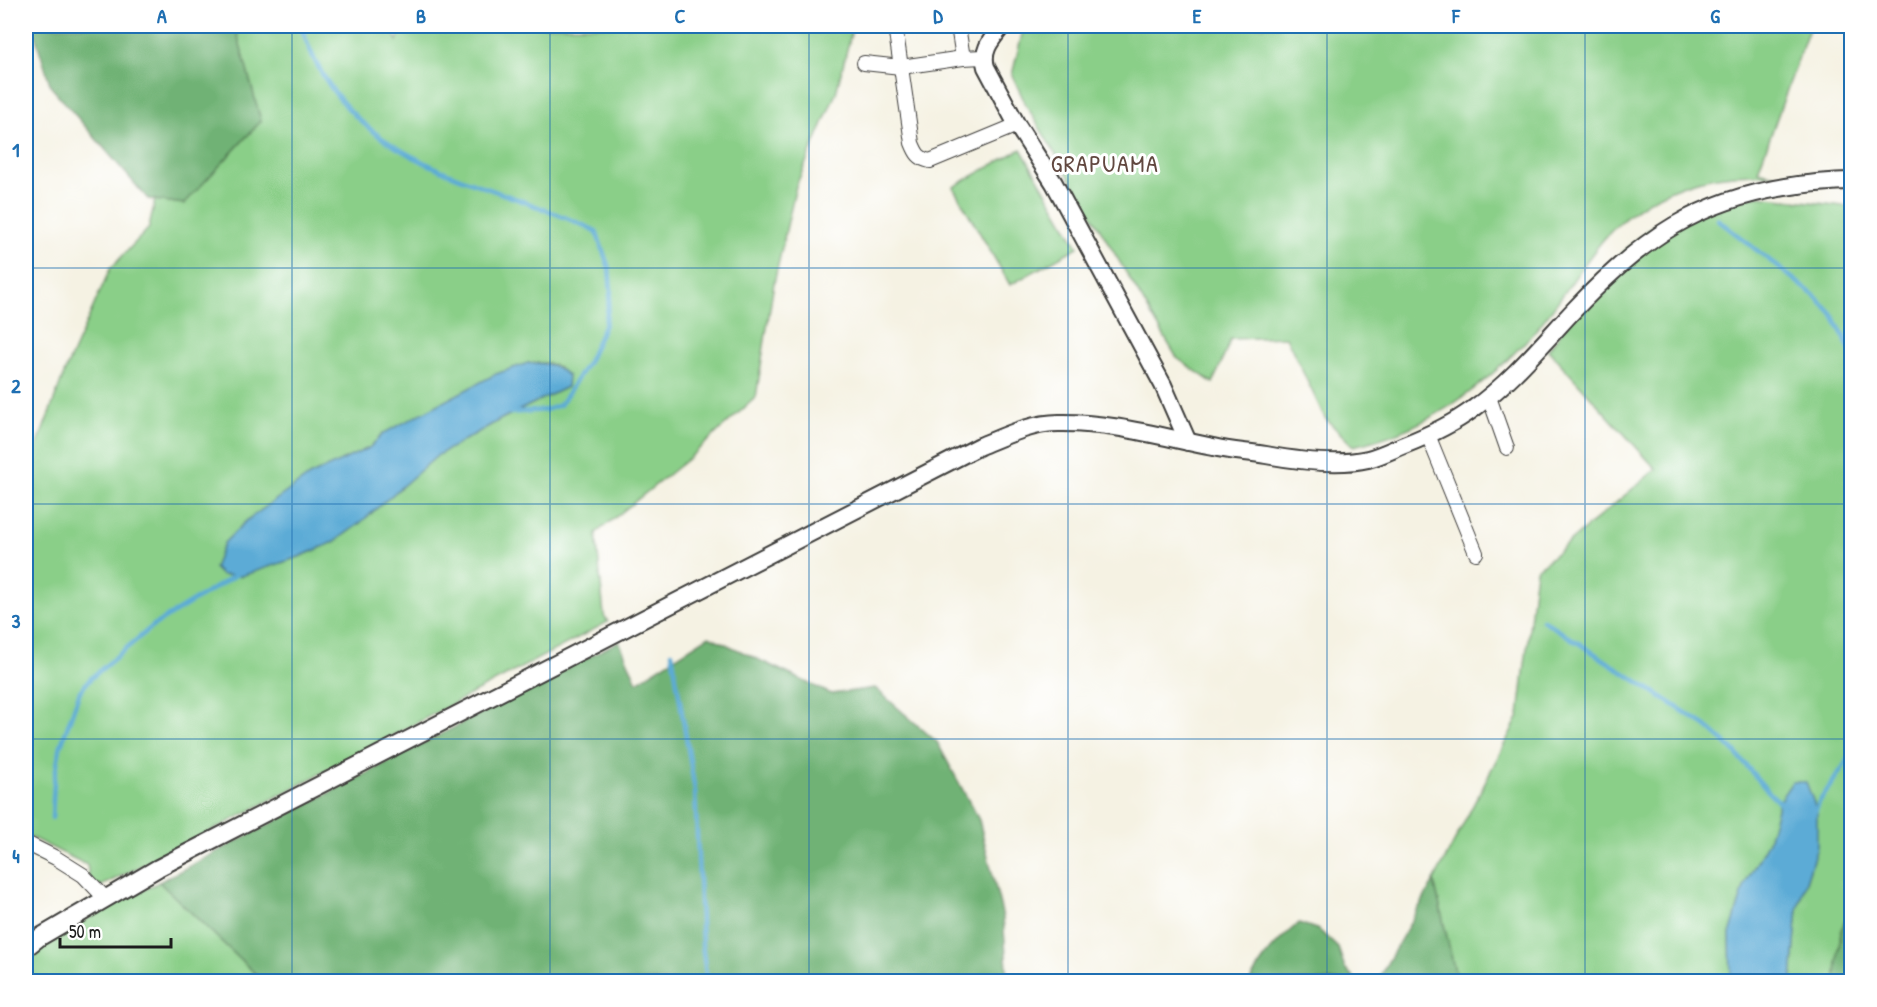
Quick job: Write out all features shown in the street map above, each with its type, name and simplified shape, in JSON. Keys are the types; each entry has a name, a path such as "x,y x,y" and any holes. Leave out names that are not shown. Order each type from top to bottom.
{"street":[{"path":"895,26 912,143 917,155 930,161 1017,125"},
{"path":"958,26 963,58"},
{"path":"1002,26 986,48 983,57 986,67 1017,125 1054,183 1152,365 1188,442"},
{"path":"864,63 901,67 983,57"},
{"path":"26,948 40,937 158,868 980,446 1026,428 1057,423 1095,425 1290,459 1328,461 1366,459 1428,435 1472,411 1534,354 1606,278 1636,251 1667,230 1708,207 1762,190 1833,181 1851,181"},
{"path":"1489,397 1507,448"},
{"path":"1428,435 1476,553"},
{"path":"26,843 83,874 105,898"}],"green space":[{"path":"32,26 235,26 261,121 184,204 148,199 51,87"},
{"path":"235,26 390,26 397,41 402,26 853,26 836,93 796,186 774,283 756,397 689,458 596,533 604,615 608,622 221,826 91,891 87,865 26,835 26,475 65,371 110,269 149,228 155,200 184,204 261,121","holes":["528,363 548,363 559,367 567,387 503,418 438,455 360,523 334,542 299,557 240,576 309,476 369,448 384,433"]},
{"path":"1024,26 1810,26 1758,171 1779,176 1754,174 1706,179 1661,195 1640,207 1603,240 1536,330 1506,361 1468,394 1403,431 1353,446 1325,418 1286,337 1231,339 1213,383 1177,358 1026,105 1012,75"},
{"path":"1021,149 1078,247 1010,285 953,187"},
{"path":"1760,196 1851,207 1852,907 1841,931 1835,981 1792,981 1798,907 1817,847 1779,801 1768,842 1745,884 1730,934 1731,981 1468,981 1455,973 1434,881 1519,716 1536,570 1656,469 1548,350 1616,260 1658,223 1682,209 1709,200"},
{"path":"709,636 831,694 875,688 937,742 979,820 1003,917 1008,981 263,981 159,882 619,641 637,682"},
{"path":"1434,881 1455,972 1468,981 1377,981"},
{"path":"159,882 263,981 26,981 26,951"},
{"path":"1851,907 1851,981 1835,981 1841,931"},
{"path":"1299,923 1319,930 1338,948 1345,968 1357,981 1250,981 1271,949"}],"water":[{"path":"528,363 559,368 568,376 567,387 503,418 438,455 360,523 334,542 299,557 241,576 221,575 214,568 224,543 246,521 309,476 369,448 384,433 496,374"},
{"path":"1792,782 1806,782 1817,811 1817,847 1798,907 1792,981 1731,981 1730,934 1745,884 1768,842 1779,801"}],"waterway":[{"path":"301,26 322,74 350,110 383,139 422,161 463,179 596,231 609,268 611,291 605,324 588,362 560,405 546,410 510,413"},
{"path":"1717,219 1815,296 1833,315 1852,354"},
{"path":"52,818 54,781 60,748 80,691 91,678 154,625 239,573"},
{"path":"1543,620 1706,726 1733,750 1783,806"},
{"path":"672,653 695,791 702,944 707,982"},
{"path":"1815,812 1819,802 1852,754"}],"district":[{"name":"GRAPUAMA","path":"1105,164"}]}
